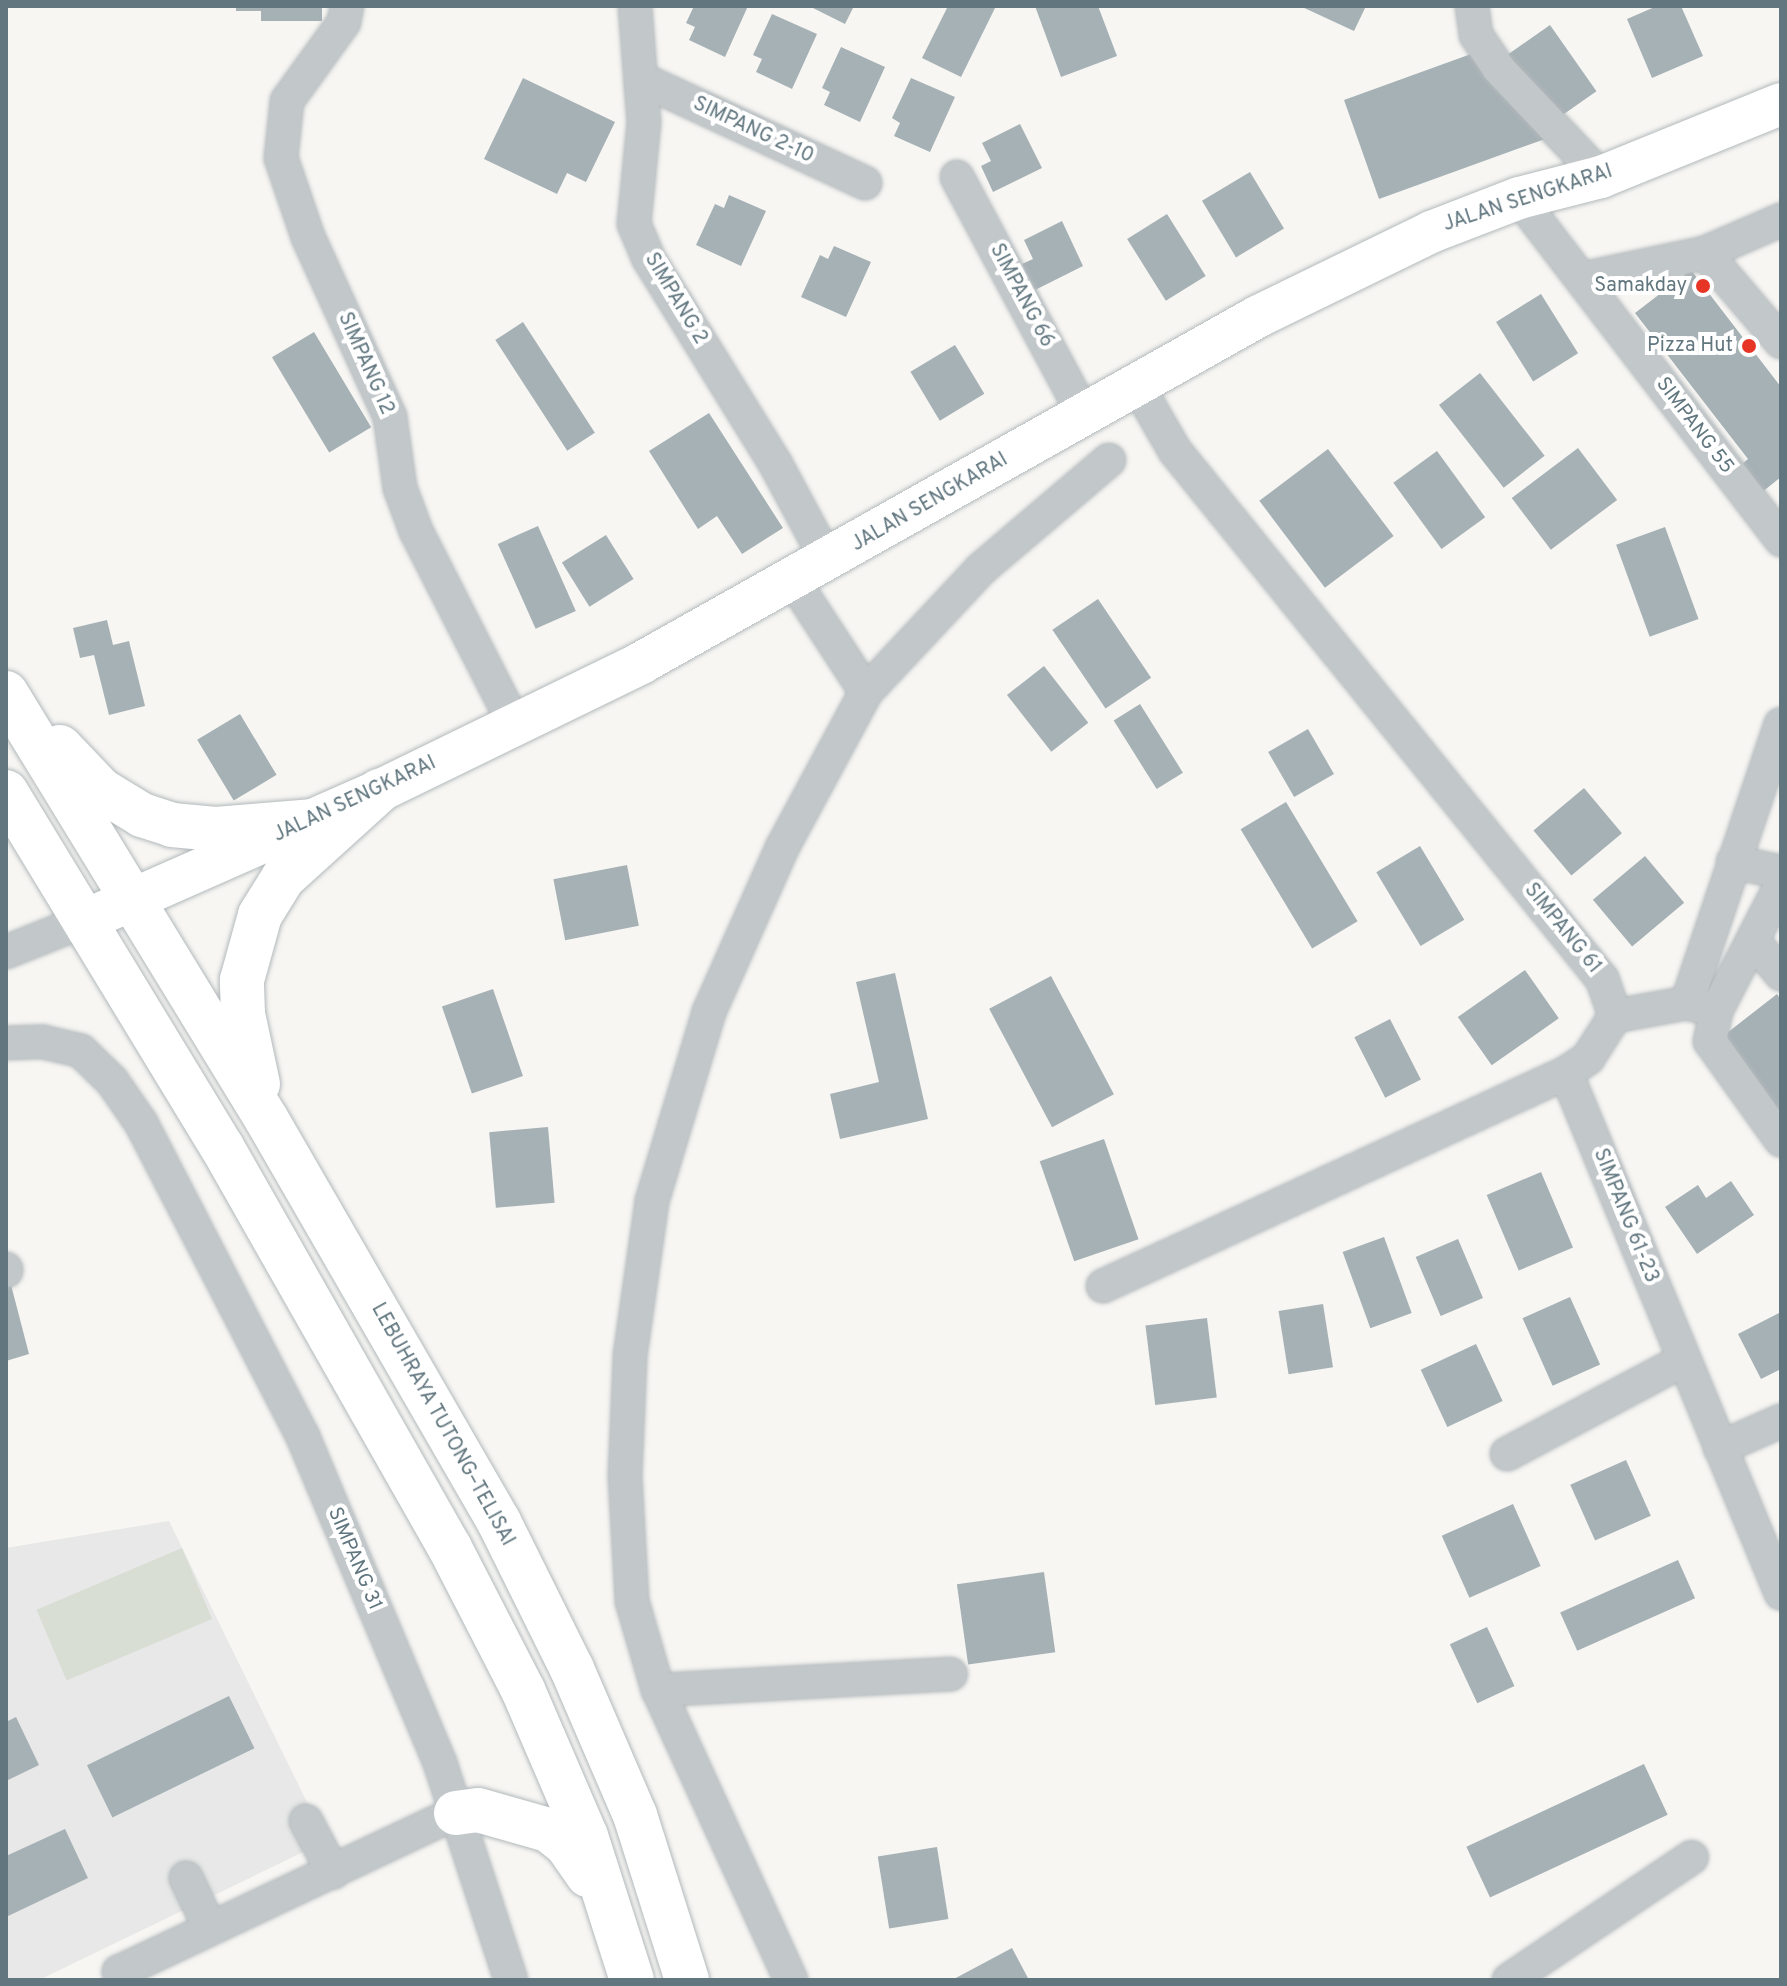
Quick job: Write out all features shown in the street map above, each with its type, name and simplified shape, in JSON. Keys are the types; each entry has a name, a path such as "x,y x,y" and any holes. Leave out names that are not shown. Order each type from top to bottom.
{"highway":[{"path":"6,685 81,771 142,815 172,825 216,829 311,821"},
{"name":"LEBUHRAYA TUTONG–TELISAI","path":"6,693 267,1120 499,1522 572,1669 635,1815 687,1980"},
{"path":"267,1120 243,1014 242,980 260,915 283,878 379,791"},
{"path":"6,792 222,1147 456,1561 523,1690 586,1836 631,1976"},
{"path":"456,1813 478,1810 519,1818 566,1844 590,1880 631,1976"}],"main road":[{"name":"JALAN SENGKARAI","path":"86,920 379,791 515,725 811,571 1257,317 1431,232 1519,198 1601,177 1781,104"}],"street":[{"name":"SIMPANG 12","path":"347,6 344,22 287,101 281,158 308,237 390,417 400,488 416,531 515,725"},
{"name":"SIMPANG 2","path":"635,6 644,122 634,224 649,259 775,463 811,571 866,692"},
{"path":"1472,6 1476,35 1498,68 1601,177"},
{"name":"SIMPANG 2-10","path":"641,79 865,183"},
{"name":"SIMPANG 66","path":"957,177 1084,415"},
{"name":"SIMPANG 55","path":"1519,198 1781,540"},
{"path":"1582,279 1705,253 1781,220"},
{"path":"1705,253 1781,342"},
{"name":"SIMPANG 61","path":"1137,385 1175,451 1602,979 1615,1016"},
{"path":"791,1980 658,1690 632,1601 625,1477 630,1356 652,1201 709,1012 782,848 866,692 981,569 1109,460"},
{"path":"1781,724 1733,862 1702,1007 1710,1041 1781,1140"},
{"path":"1733,862 1781,872"},
{"path":"1103,1286 1566,1073 1604,1041 1615,1016 1702,1007 1754,942 1781,885"},
{"path":"6,952 86,920"},
{"path":"1754,942 1781,974"},
{"name":"SIMPANG 31","path":"6,1043 43,1042 81,1051 112,1081 141,1123 303,1437 440,1763 511,1980"},
{"name":"SIMPANG 61-23","path":"1566,1073 1781,1593"},
{"path":"1507,1454 1684,1360"},
{"path":"1720,1448 1781,1421"},
{"path":"658,1690 951,1674"},
{"path":"114,1977 210,1928 456,1813"},
{"path":"306,1821 333,1872"},
{"path":"1509,1980 1692,1857"},
{"path":"186,1878 210,1928"}],"shaded area":[{"path":"169,1521 326,1841 39,1980 6,1980 6,1548"},
{"path":"182,1548 212,1619 67,1681 37,1610"}],"building":[{"path":"236,6 322,6 322,21 261,21 261,11 236,11"},
{"path":"694,6 748,6 725,57 689,40 695,27 686,23"},
{"path":"809,6 854,6 845,24"},
{"path":"948,6 996,6 961,77 922,58"},
{"path":"1035,6 1098,6 1117,56 1061,77"},
{"path":"1300,6 1366,6 1354,31"},
{"path":"1657,6 1681,6 1703,56 1652,78 1627,19"},
{"path":"772,14 817,34 792,89 756,72 762,59 753,55"},
{"path":"1550,25 1596,91 1555,121 1508,54"},
{"path":"841,47 885,67 860,122 824,105 830,92 822,88"},
{"path":"1471,54 1545,139 1379,199 1344,100"},
{"path":"523,78 615,122 586,182 567,173 557,194 484,159"},
{"path":"911,78 955,97 930,152 894,136 900,123 892,118"},
{"path":"1020,124 1042,168 993,192 981,166 991,161 982,143"},
{"path":"1250,172 1284,229 1236,257 1202,201"},
{"path":"729,195 766,211 741,266 696,245 715,204 724,208"},
{"path":"1167,214 1206,276 1166,301 1127,239"},
{"path":"1062,221 1083,266 1035,290 1022,264 1033,259 1024,240"},
{"path":"834,246 871,262 846,317 801,297 820,255 828,259"},
{"path":"1691,270 1781,387 1781,477 1761,493 1740,466 1748,459 1635,313"},
{"path":"1541,294 1578,353 1533,381 1496,322"},
{"path":"523,322 595,433 567,451 495,340"},
{"path":"314,332 371,427 329,452 272,357"},
{"path":"955,345 984,394 940,421 910,372"},
{"path":"1480,373 1545,456 1504,488 1439,405"},
{"path":"709,413 783,528 742,554 717,516 698,529 649,451"},
{"path":"1578,448 1617,500 1551,550 1512,498"},
{"path":"1328,449 1394,536 1325,588 1259,501"},
{"path":"1437,451 1485,517 1442,549 1393,483"},
{"path":"538,526 576,611 536,629 498,544"},
{"path":"1665,527 1699,619 1650,637 1616,545"},
{"path":"606,535 634,579 589,607 562,563"},
{"path":"1098,599 1151,678 1106,709 1052,630"},
{"path":"107,620 113,645 129,641 145,706 109,715 94,655 80,658 73,628"},
{"path":"1044,666 1088,723 1051,752 1007,695"},
{"path":"1140,704 1183,773 1157,789 1114,720"},
{"path":"240,714 277,775 234,801 197,740"},
{"path":"1308,729 1334,774 1294,797 1268,752"},
{"path":"1584,788 1622,833 1571,876 1533,830"},
{"path":"1286,802 1358,921 1312,948 1241,829"},
{"path":"1420,846 1464,920 1421,946 1376,872"},
{"path":"1645,856 1684,903 1632,946 1593,900"},
{"path":"627,865 639,926 565,940 553,879"},
{"path":"1525,970 1559,1018 1492,1065 1458,1017"},
{"path":"895,973 928,1119 840,1139 830,1094 879,1082 856,982"},
{"path":"1051,976 1114,1094 1052,1127 989,1009"},
{"path":"493,989 523,1076 472,1094 442,1007"},
{"path":"1777,994 1781,1000 1781,1120 1718,1040"},
{"path":"1390,1019 1421,1080 1385,1098 1354,1037"},
{"path":"548,1127 555,1203 496,1208 489,1132"},
{"path":"1104,1139 1139,1239 1074,1261 1040,1161"},
{"path":"1541,1172 1573,1247 1519,1271 1487,1195"},
{"path":"1731,1181 1754,1215 1697,1254 1665,1207 1698,1185 1706,1198"},
{"path":"1384,1237 1412,1313 1370,1328 1343,1252"},
{"path":"1458,1239 1483,1298 1441,1316 1416,1257"},
{"path":"10,1281 29,1354 6,1361 6,1282"},
{"path":"1570,1297 1600,1365 1553,1386 1522,1318"},
{"path":"1323,1304 1333,1367 1289,1374 1279,1311"},
{"path":"1781,1312 1781,1369 1761,1379 1738,1334"},
{"path":"1207,1318 1217,1397 1155,1405 1145,1326"},
{"path":"1476,1344 1503,1401 1447,1427 1421,1370"},
{"path":"1626,1460 1651,1516 1595,1541 1570,1485"},
{"path":"1513,1504 1541,1566 1469,1598 1442,1536"},
{"path":"1678,1560 1695,1598 1577,1651 1560,1612"},
{"path":"1044,1572 1055,1652 968,1664 957,1584"},
{"path":"1487,1627 1514,1686 1477,1703 1450,1644"},
{"path":"229,1696 254,1748 112,1817 87,1765"},
{"path":"16,1717 39,1765 6,1781 6,1722"},
{"path":"1644,1764 1668,1815 1490,1898 1466,1847"},
{"path":"65,1829 88,1878 6,1917 6,1856"},
{"path":"937,1847 948,1919 889,1928 878,1856"},
{"path":"1012,1948 1029,1980 952,1980"}],"place":[{"name":"Samakday","path":"1703,286"},
{"name":"Pizza Hut","path":"1749,346"}]}
